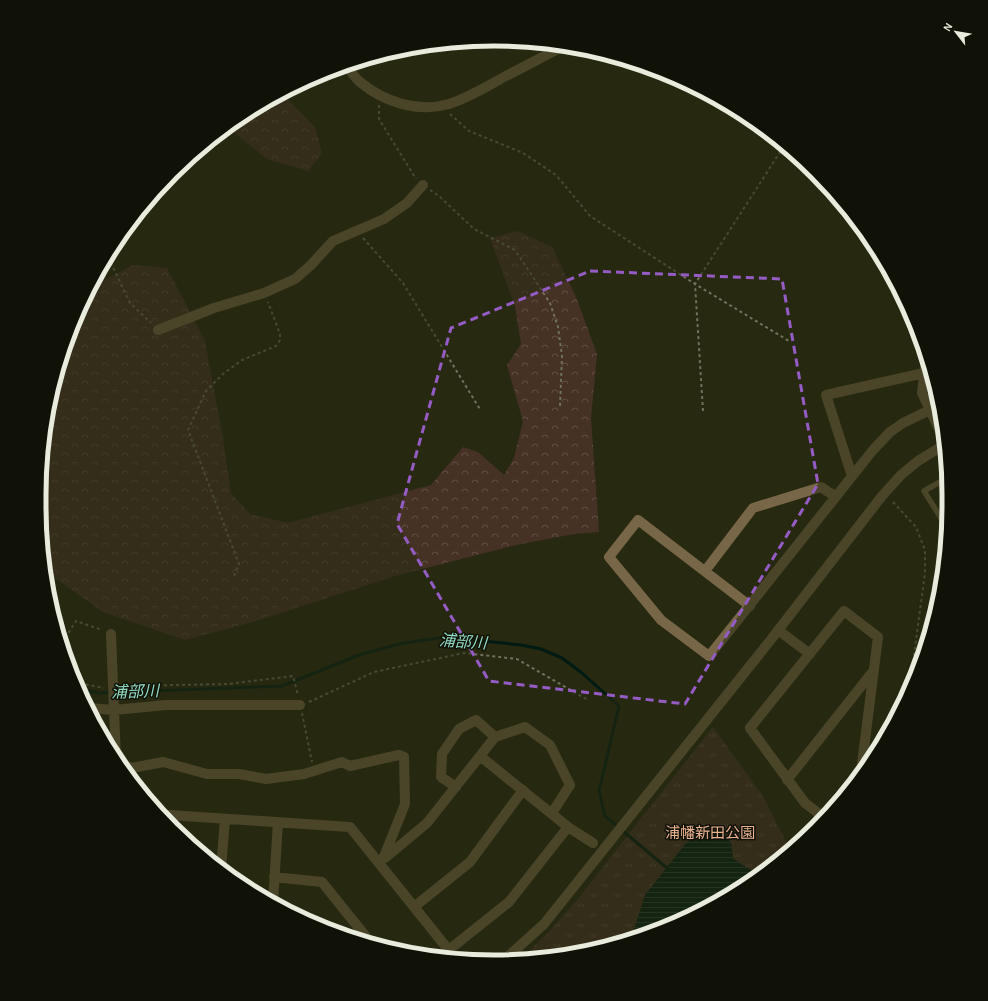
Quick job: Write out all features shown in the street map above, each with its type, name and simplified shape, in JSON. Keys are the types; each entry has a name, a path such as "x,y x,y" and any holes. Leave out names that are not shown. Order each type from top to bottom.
{"street":[{"path":"350,70 359,81 387,99 407,106 430,107 448,104 471,95 555,51"},
{"path":"158,330 214,308 264,294 295,279 310,266 334,240 384,219 396,212 407,203 422,185"},
{"path":"924,370 922,393 932,404"},
{"path":"852,476 826,395 924,373"},
{"path":"750,606 638,520 609,557 661,620 710,656 750,606 873,450 890,432 903,423 933,408"},
{"path":"510,954 544,924 778,630 882,496 900,475 939,448"},
{"path":"705,571 753,508 821,487 836,497"},
{"path":"820,814 806,803 787,780 750,728 844,611 878,637 862,761"},
{"path":"778,630 810,654"},
{"path":"111,634 115,746"},
{"path":"787,780 874,670"},
{"path":"94,708 114,710 166,705 300,705"},
{"path":"456,787 441,777 442,754 459,729 476,720 495,737"},
{"path":"381,861 427,823 495,737 525,727 550,745 570,785 552,813"},
{"path":"130,767 163,762 207,774 239,774 266,779 304,774 342,762 350,766 399,755 404,756 405,804 381,861"},
{"path":"480,756 568,826 593,843"},
{"path":"414,906 470,862 523,790"},
{"path":"169,815 350,827 381,861 446,952"},
{"path":"222,862 225,819"},
{"path":"273,897 278,822"},
{"path":"451,953 509,902 568,826"},
{"path":"274,877 322,882 365,936"}],"lane":[{"path":"941,519 924,491 942,481"}],"path":[{"path":"381,96 378,109 379,119 416,180 439,196 474,229 515,250 550,303 558,327 562,356 560,408"},
{"path":"440,105 469,131 523,153 556,175 590,216 695,284 789,341"},
{"path":"703,410 695,284 781,151"},
{"path":"356,231 403,283 481,411"},
{"path":"111,262 130,303 158,330"},
{"path":"234,576 239,564 188,430 206,391 242,360 276,346 280,340 280,334 264,294"},
{"path":"893,502 916,527 925,550 925,573 913,666"},
{"path":"66,637 76,621 111,634"},
{"path":"300,705 374,672 464,653 517,659 588,700"},
{"path":"83,684 102,689 113,686 228,684 293,676 314,771"}],"highlighted area":[{"path":"590,271 782,279 818,484 685,704 489,681 397,524 451,328"}],"green space":[{"path":"286,98 315,127 322,153 308,171 267,159 232,131"},
{"path":"517,231 552,247 576,297 597,354 591,418 599,532 574,534 516,545 395,576 249,623 185,640 103,612 52,576 47,536 46,507 47,465 50,436 61,378 80,323 99,283 133,265 167,268 205,341 223,439 231,493 250,514 288,523 431,485 463,447 478,452 504,475 514,458 523,421 507,365 521,344 515,306 490,238"},
{"name":"浦幡新田公園","path":"713,727 764,798 788,845 767,862 718,895 665,921 610,940 552,951 526,954 545,936 577,900"}],"shaded area":[{"path":"719,831 731,842 733,858 745,867 754,871 718,895 692,909 633,933 645,895 686,843 703,833 713,835"}],"waterway":[{"name":"浦部川","path":"85,690 98,693 282,686 359,655 399,644 444,637 521,645 541,649 562,658 582,673 619,706 599,791 605,816 667,868"}]}
